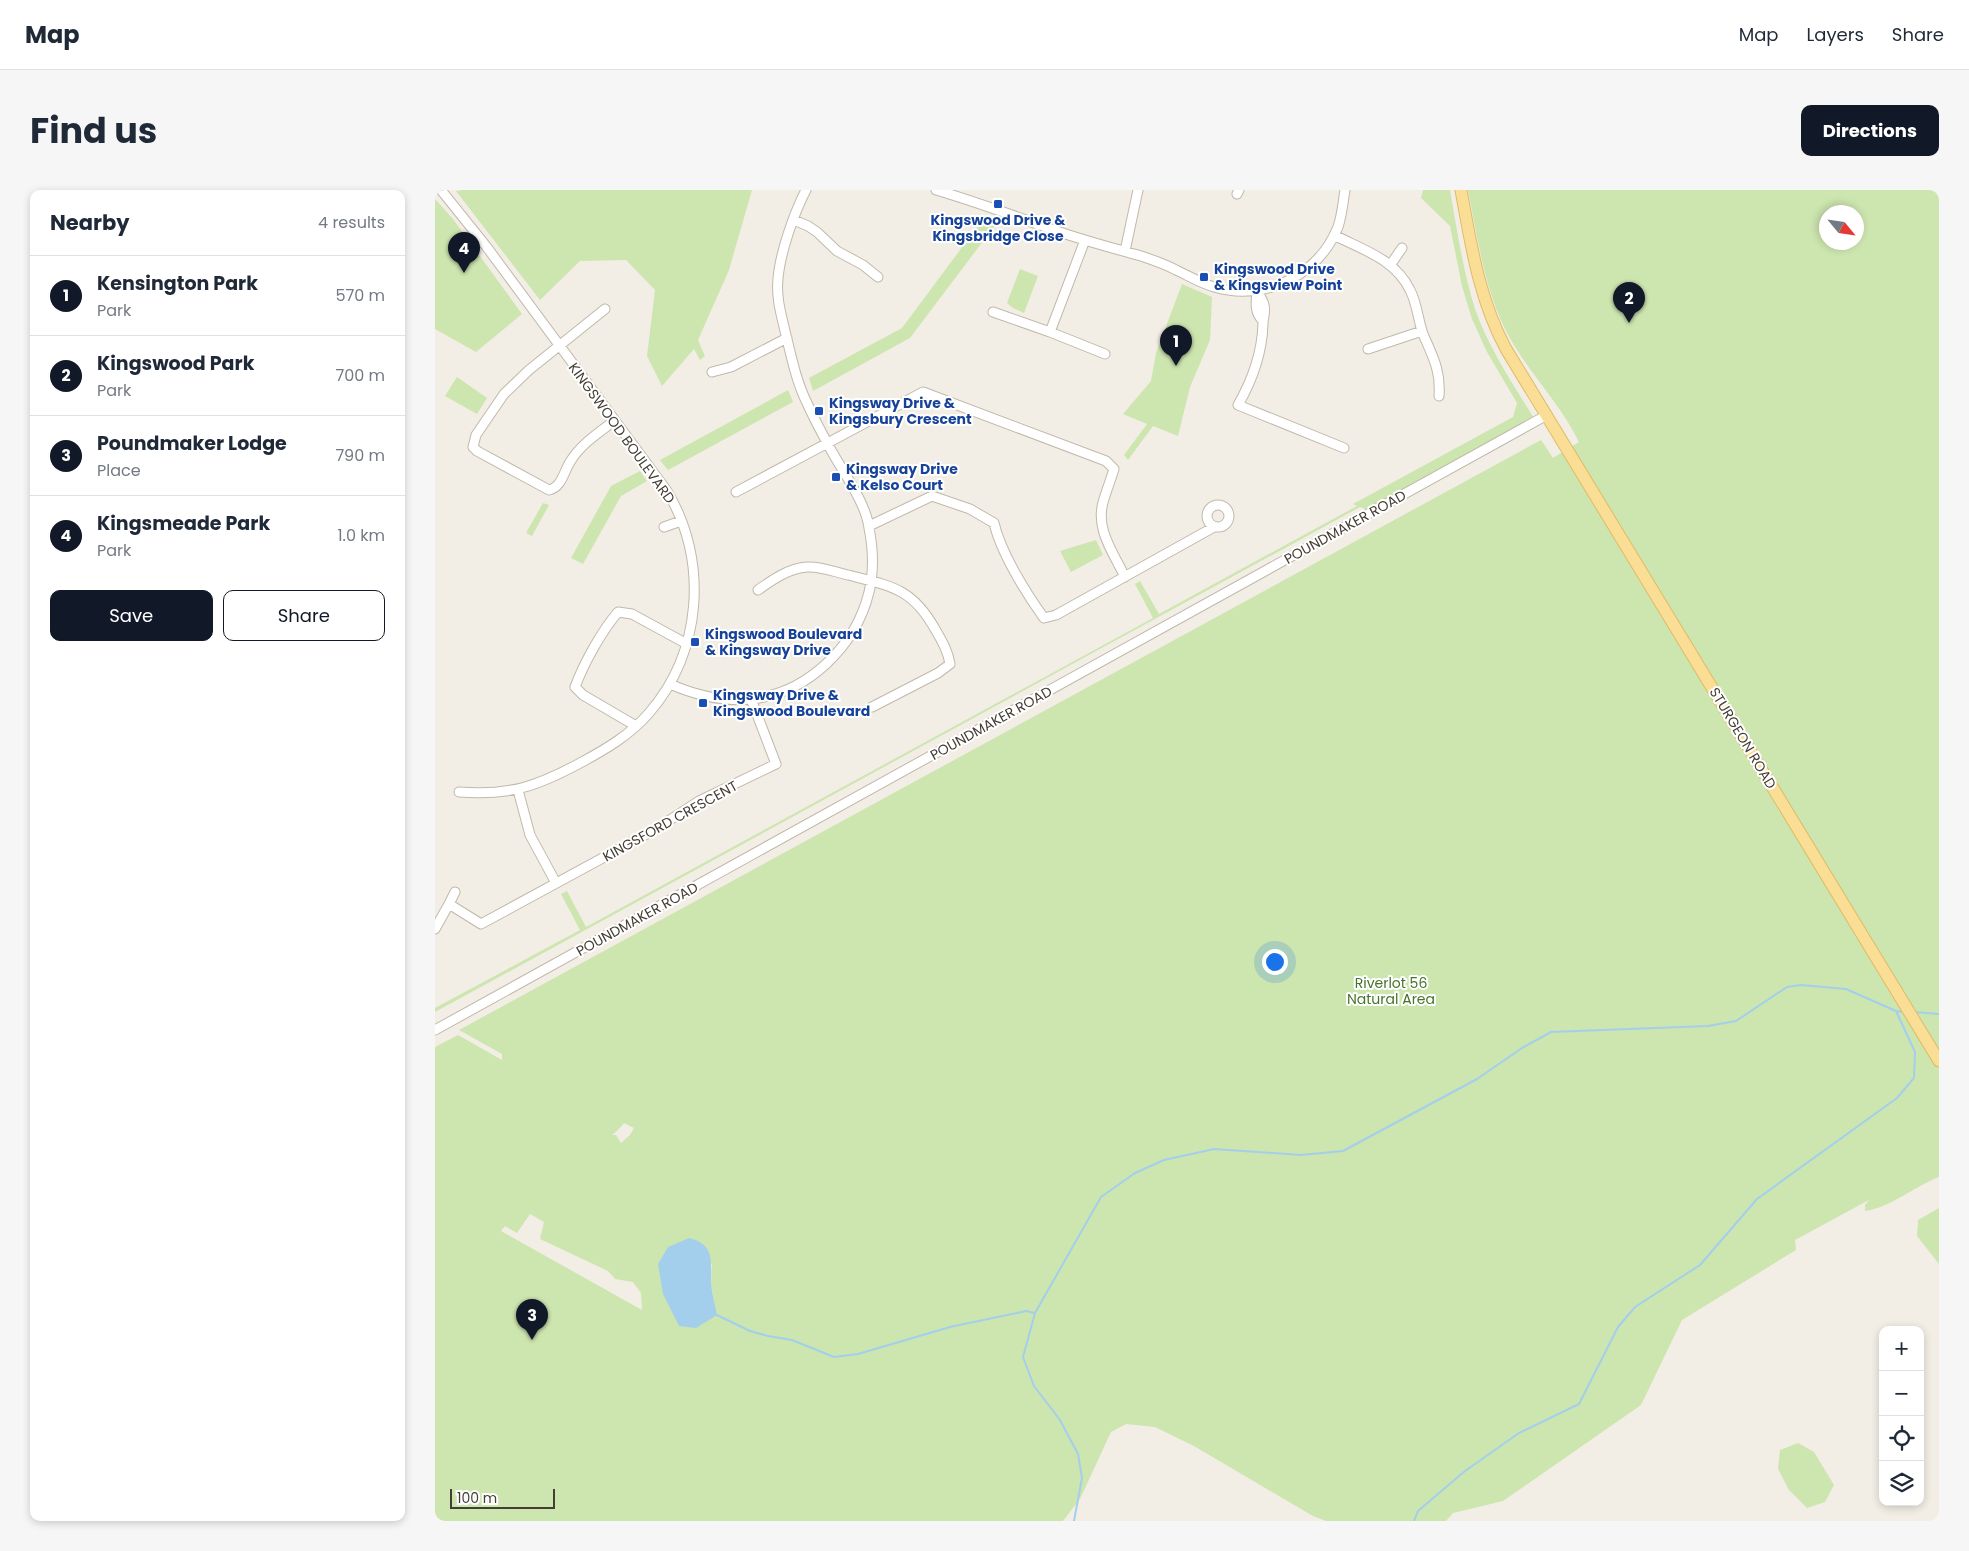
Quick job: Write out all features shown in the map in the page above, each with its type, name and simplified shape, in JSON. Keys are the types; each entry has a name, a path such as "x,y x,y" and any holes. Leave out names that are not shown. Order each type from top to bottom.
{"main road":[{"name":"STURGEON ROAD","path":"1461,190 1476,270 1488,310 1506,349 1939,1061"}],"street":[{"name":"KINGSWOOD BOULEVARD","path":"441,190 486,246 667,491 689,541 696,590 693,621 687,644 670,684 658,702 636,726 603,751 565,772 518,790 488,794 459,792"},
{"path":"670,684 714,698 751,700 774,694 796,685 816,672 829,660 841,648 855,628 865,606 871,581 872,557 869,526 859,500 806,403 778,303 777,280 781,258 807,190"},
{"path":"936,190 951,192 1085,240 1166,265 1215,288 1243,292 1257,291 1283,284 1305,270 1324,250 1334,235 1341,218 1345,190"},
{"path":"1125,251 1138,190"},
{"path":"794,220 817,232 837,251 863,265 877,277"},
{"path":"1334,235 1391,264 1403,277 1411,290 1422,331 1437,366 1440,379 1439,396"},
{"path":"1050,332 1085,240"},
{"path":"1391,264 1402,248"},
{"path":"1257,291 1255,305 1258,316 1263,321 1262,346 1253,375 1238,405 1344,448"},
{"path":"605,309 529,370 504,394 476,436 473,447 477,451 551,489 559,484 570,461 582,447 614,421"},
{"path":"993,312 1105,354"},
{"path":"1368,349 1422,331"},
{"path":"712,372 731,367 787,338"},
{"path":"736,492 923,392 1106,461 1114,469 1103,500 1101,525 1105,538 1125,577"},
{"name":"POUNDMAKER ROAD","path":"435,1030 1547,415"},
{"path":"869,526 932,496 970,509 994,524 999,540 1033,603 1044,618 1056,615 1214,527"},
{"name":"KINGSWOOD BOULEVARD","path":"664,528 681,521"},
{"path":"758,590 770,581 793,570 807,567 821,568 871,581 903,592 921,606 949,653 950,664 938,673 872,707"},
{"path":"636,726 583,695 575,687 579,676 611,621 618,612 632,614 687,644"},
{"name":"KINGSFORD CRESCENT","path":"449,904 481,924 655,829 707,796 776,764 751,700"},
{"path":"518,790 530,835 556,883"},
{"path":"435,929 455,892"}],"green space":[{"path":"752,190 729,270 698,340 705,356 700,360 694,349 662,386 647,356 655,290 626,260 580,261 540,300 456,191"},
{"path":"1423,190 1450,190 1464,265 1475,309 1494,352 1535,420 1369,510 1360,507 435,1012 435,1008 580,930 561,894 567,891 586,927 1153,618 1135,584 1140,581 1159,614 1357,506 1353,504 1513,417 1517,403 1487,352 1472,319 1462,286 1450,226 1421,198"},
{"name":"Riverlot 56 Natural Area","path":"1468,190 1939,190 1939,1177 1884,1206 1865,1211 1865,1205 1869,1200 1795,1240 1796,1250 1682,1320 1641,1405 1503,1501 1453,1513 1446,1521 1326,1521 1313,1516 1194,1446 1155,1427 1126,1424 1111,1432 1080,1499 1063,1521 435,1521 435,1047 458,1035 502,1060 502,1054 459,1030 1541,440 1553,458 1579,442 1564,415 1519,353 1502,323 1483,267","holes":["624,1123 634,1128 630,1135 621,1143 616,1135 612,1135","530,1214 544,1222 540,1239 608,1271 615,1279 633,1282 641,1293 642,1310 501,1231 505,1226 517,1233","712,1263 711,1284 716,1315 679,1326"]},
{"path":"435,199 453,219 522,314 476,352 435,329"},
{"path":"986,215 999,220 910,338 813,391 809,378 902,328"},
{"path":"1020,269 1038,276 1024,313 1007,303"},
{"path":"1182,284 1212,297 1210,340 1190,387 1178,436 1153,426 1128,460 1124,455 1147,424 1123,414 1151,381 1156,353"},
{"path":"457,377 487,398 477,414 445,396"},
{"path":"788,390 793,402 668,470 660,460"},
{"path":"640,471 647,481 621,496 583,564 571,558 611,486"},
{"path":"543,503 549,505 532,536 526,533"},
{"path":"1096,540 1103,555 1071,572 1060,551"},
{"path":"1939,1208 1939,1264 1917,1236 1918,1220"},
{"path":"1798,1443 1814,1452 1834,1485 1825,1502 1807,1508 1789,1490 1778,1469 1780,1450"}],"water":[{"path":"689,1238 703,1245 710,1255 711,1287 717,1315 696,1328 679,1326 663,1294 658,1264 668,1247"}],"waterway":[{"path":"1074,1521 1082,1478 1078,1454 1060,1420 1034,1386 1023,1357 1035,1313 1101,1197 1135,1173 1164,1160 1214,1149 1301,1155 1343,1151 1477,1079 1522,1048 1551,1032 1708,1026 1736,1021 1787,987 1801,985 1846,989 1896,1011 1905,1012"},
{"path":"1414,1521 1418,1511 1465,1471 1519,1433 1579,1404 1618,1327 1635,1307 1700,1265 1757,1199 1897,1098 1914,1078 1915,1052 1896,1011"},
{"path":"1914,1012 1939,1014"},
{"path":"717,1315 750,1331 792,1340 834,1357 858,1354 950,1327 1026,1311 1035,1313"}],"place":[{"name":"Kingswood Drive & Kingsbridge Close","path":"998,204"},
{"name":"Kingsmeade Park","path":"464,273"},
{"name":"Kingswood Drive & Kingsview Point","path":"1204,277"},
{"name":"Kingswood Park","path":"1629,323"},
{"name":"Kensington Park","path":"1176,366"},
{"name":"Kingsway Drive & Kingsbury Crescent","path":"819,411"},
{"name":"Kingsway Drive & Kelso Court","path":"836,477"},
{"name":"Kingswood Boulevard & Kingsway Drive","path":"695,642"},
{"name":"Kingsway Drive & Kingswood Boulevard","path":"703,703"},
{"name":"Poundmaker Lodge","path":"532,1340"}]}
